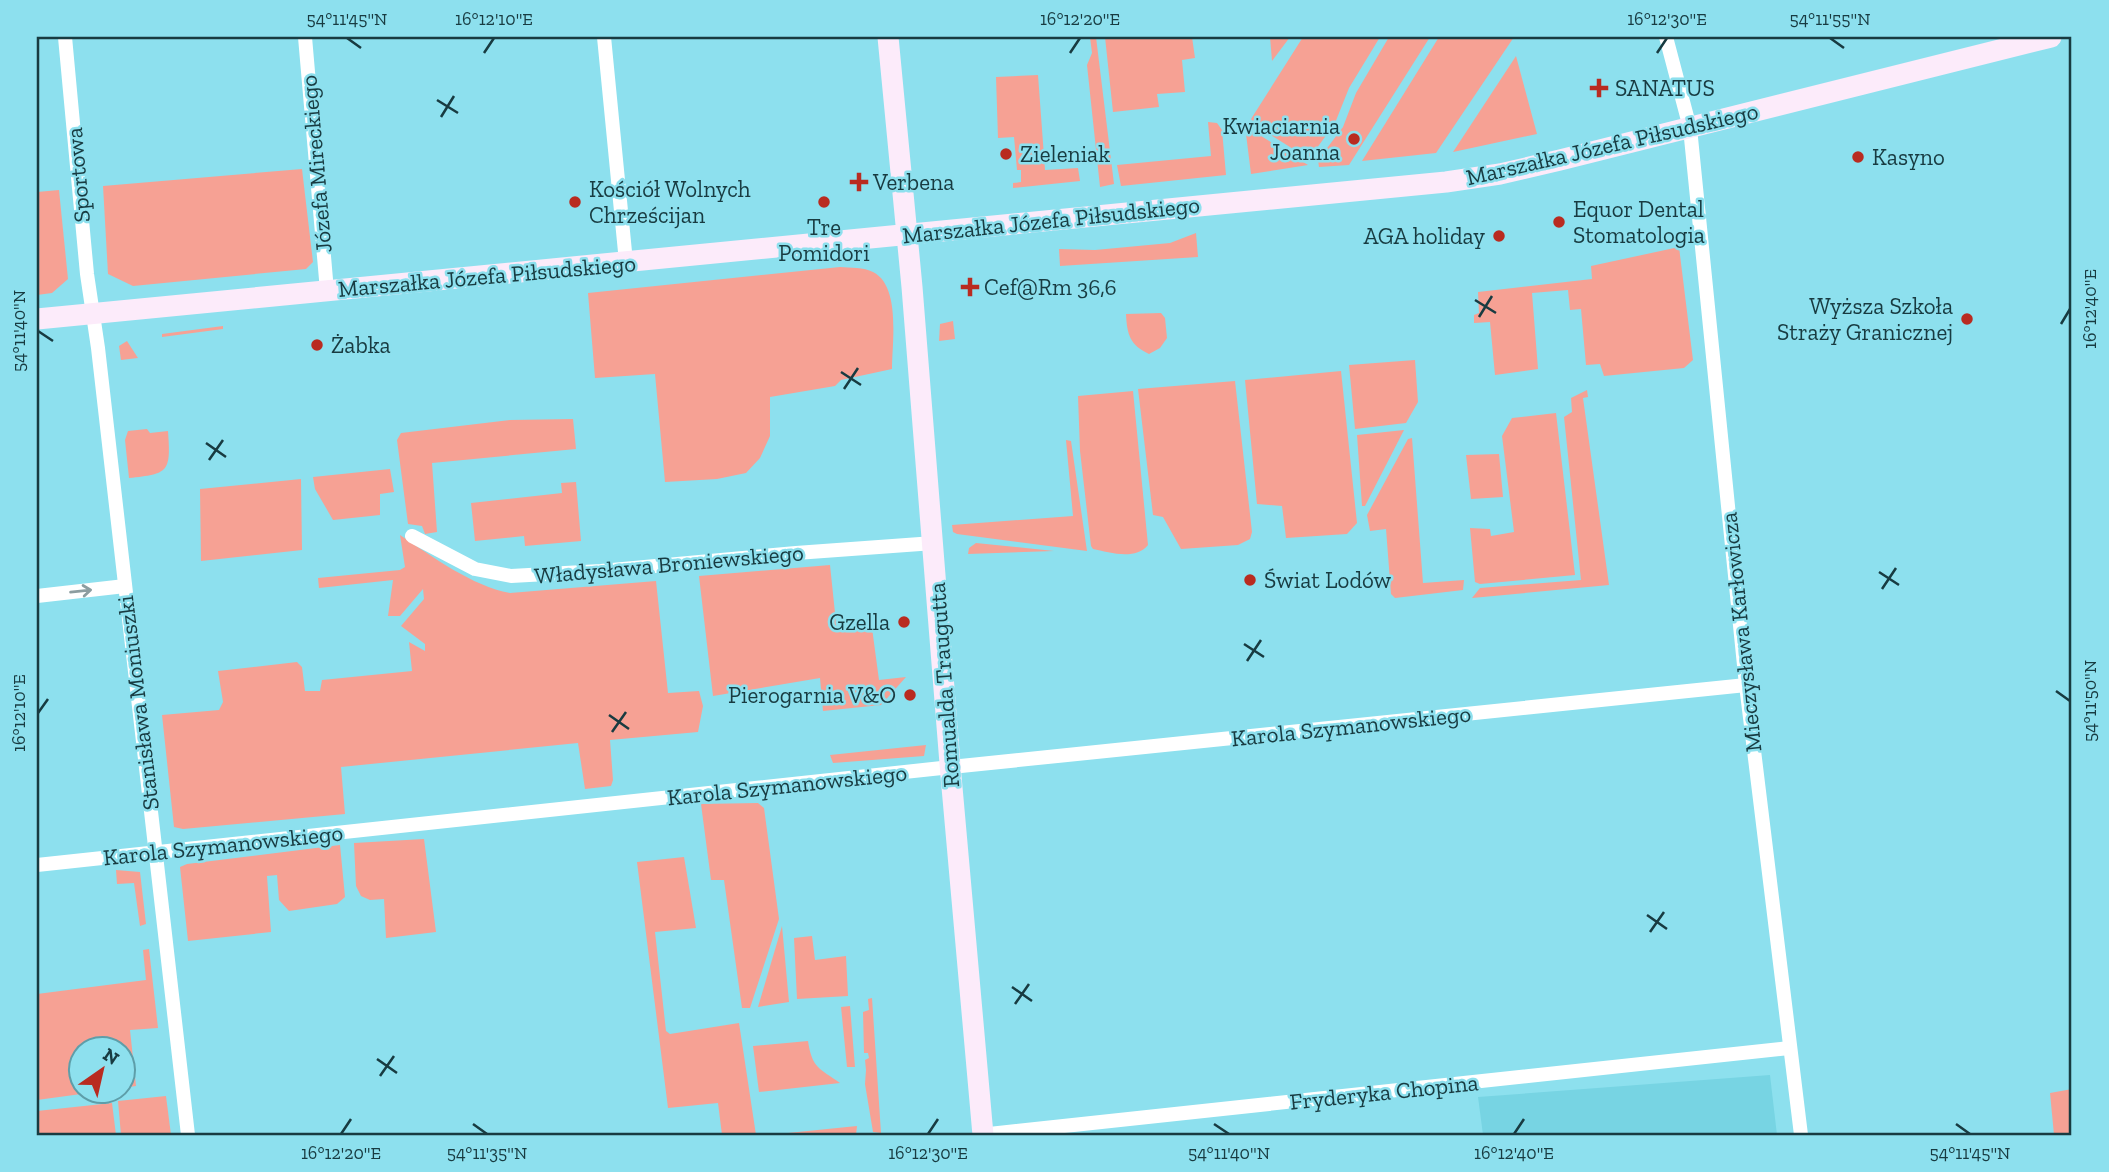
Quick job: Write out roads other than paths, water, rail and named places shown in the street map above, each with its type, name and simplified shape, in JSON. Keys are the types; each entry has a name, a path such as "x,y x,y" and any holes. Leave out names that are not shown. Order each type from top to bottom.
{"street":[{"name":"Sportowa","path":"65,37 92,313"},
{"name":"Józefa Mireckiego","path":"305,37 327,291"},
{"path":"604,37 626,262"},
{"name":"Romualda Traugutta","path":"888,37 934,543 982,1135"},
{"name":"Mieczysława Karłowicza","path":"1666,37 1690,128 1746,685 1801,1135"},
{"name":"Marszałka Józefa Piłsudskiego","path":"37,318 1446,182 1531,167 2051,37"},
{"name":"Stanisława Moniuszki","path":"92,313 188,1135"},
{"name":"Władysława Broniewskiego","path":"412,536 475,569 511,576 934,543"},
{"path":"37,596 125,586"},
{"name":"Karola Szymanowskiego","path":"37,865 1746,685"},
{"name":"Fryderyka Chopina","path":"982,1135 1789,1048"}],"place":[{"name":"SANATUS","path":"1599,88"},
{"name":"Kwiaciarnia Joanna","path":"1354,139"},
{"name":"Zieleniak","path":"1006,154"},
{"name":"Kasyno","path":"1858,157"},
{"name":"Verbena","path":"859,182"},
{"name":"Kościół Wolnych Chrześcijan","path":"575,202"},
{"name":"Tre Pomidori","path":"824,202"},
{"name":"Equor Dental Stomatologia","path":"1559,222"},
{"name":"AGA holiday","path":"1499,236"},
{"name":"Cef@Rm 36,6","path":"970,287"},
{"name":"Wyższa Szkoła Straży Granicznej","path":"1967,319"},
{"name":"Żabka","path":"317,345"},
{"name":"Świat Lodów","path":"1250,580"},
{"name":"Gzella","path":"904,622"},
{"name":"Pierogarnia V&O","path":"910,695"}]}
